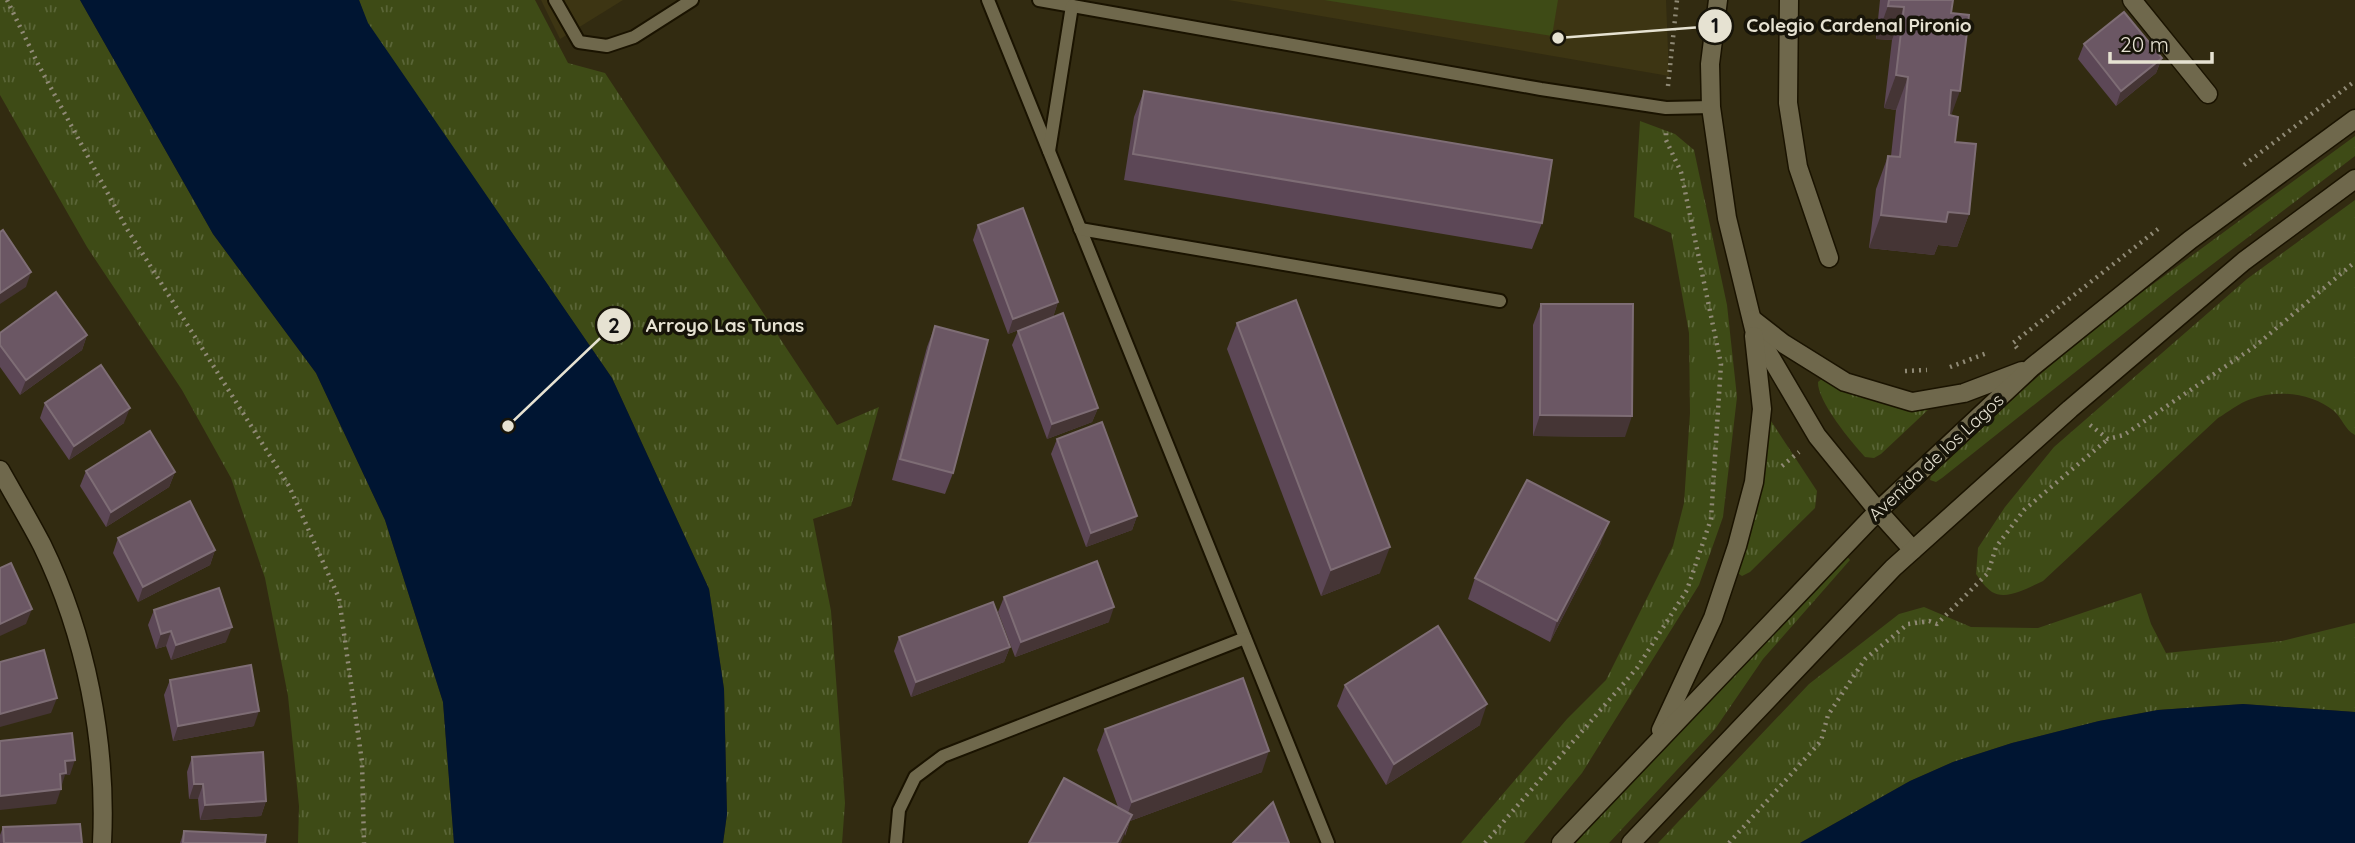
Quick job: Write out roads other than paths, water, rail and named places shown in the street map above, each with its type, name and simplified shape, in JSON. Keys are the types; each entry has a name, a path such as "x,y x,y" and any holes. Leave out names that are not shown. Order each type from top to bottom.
{"street":[{"path":"1654,744 1713,618 1737,546 1754,482 1762,409 1752,323 1727,218 1711,107 1710,64 1718,0"},
{"path":"1788,0 1788,103 1798,167 1829,258"},
{"path":"2132,0 2208,94"},
{"name":"Avenida de los Lagos","path":"1561,843 1878,511 2032,367 2190,240 2355,119"},
{"path":"1631,843 1736,730 1913,550 2070,409 2244,261 2355,179"},
{"path":"1752,323 1844,382 1912,402 1964,393 2032,367"},
{"path":"1752,323 1817,436 1913,550"},
{"path":"0,470 43,546 75,628 94,713 104,812 102,843"}],"lane":[{"path":"555,0 579,42 607,46 634,37 692,0"},
{"path":"988,0 1328,843"},
{"path":"1039,0 1541,89 1666,108 1711,107"},
{"path":"1049,151 1072,6"},
{"path":"1080,229 1500,301"},
{"path":"896,843 899,810 915,777 943,756 1245,638"}],"water":[{"path":"80,0 359,0 368,23 612,378 709,589 724,689 727,814 723,843 454,843 443,702 385,520 316,373 213,234"},
{"path":"2243,704 2355,712 2355,843 1800,843 1910,781 1953,762 2012,743 2099,721 2158,710"}],"place":[{"name":"Colegio Cardenal Pironio","path":"1558,38"},
{"name":"Arroyo Las Tunas","path":"508,426"}]}
